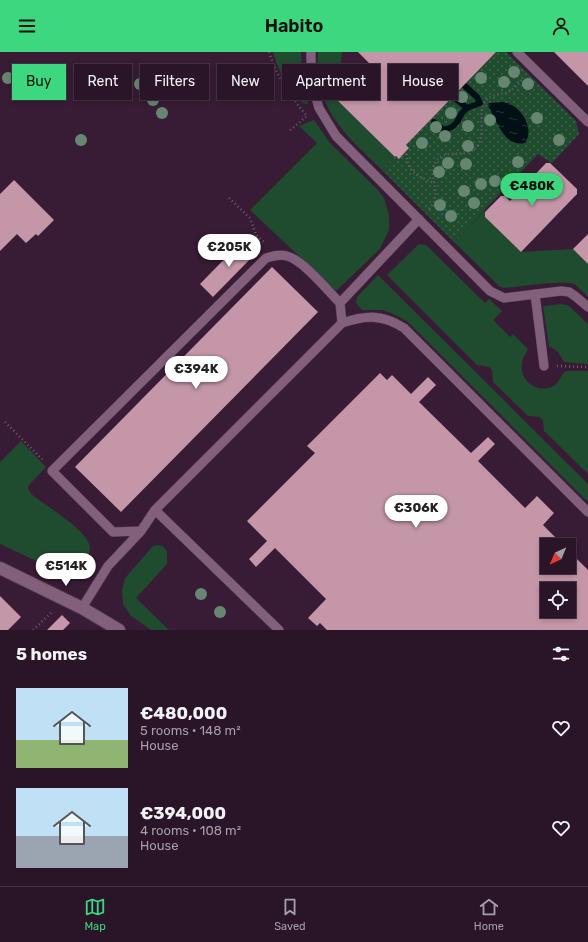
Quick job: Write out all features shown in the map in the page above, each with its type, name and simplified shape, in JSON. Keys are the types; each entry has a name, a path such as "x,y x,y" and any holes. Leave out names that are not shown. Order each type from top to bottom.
{"street":[{"path":"0,568 65,599 119,630"}],"lane":[{"path":"311,52 311,80 318,108 336,136 490,291 504,298 561,291 569,292 588,307"},
{"path":"517,52 588,122"},
{"path":"340,303 419,219"},
{"path":"141,531 113,532 52,471 266,258 277,255 287,255 297,260 340,303 342,323"},
{"path":"535,294 544,366"},
{"path":"82,608 108,566 141,531 155,510 342,323 359,317 392,321 404,328 588,512"},
{"path":"155,510 278,630"}],"path":[{"path":"270,52 273,64"},
{"path":"274,67 291,97 307,116 288,132"},
{"path":"419,219 432,205 436,193 433,167 436,162 440,157 447,154 471,152 479,143 481,138 482,111 484,103 490,97 515,88 533,67"},
{"path":"407,154 407,160 410,168 420,177 435,183"},
{"path":"229,198 250,218 256,235 277,255"},
{"path":"544,366 588,366"},
{"path":"5,422 47,464 52,471"},
{"path":"33,630 65,599"}],"green space":[{"path":"273,52 301,52 301,64 282,64 282,76"},
{"path":"318,52 342,52 341,64 318,64"},
{"path":"496,52 506,52 576,121 579,134 552,163 538,154 454,242 382,170 396,156 399,159 409,149 406,145 450,100 458,100 458,91"},
{"path":"300,100 307,100 308,104"},
{"path":"325,100 337,100 395,157 382,170 344,132"},
{"path":"314,120 330,143 377,189 384,198 389,215 389,230 380,249 336,291 250,210 317,143 299,126"},
{"path":"484,211 485,217 521,252 573,249 588,264 588,297 576,285 569,283 551,283 504,288 499,286 454,242"},
{"path":"419,244 426,245 485,303 489,299 502,311 493,320 510,337 513,334 528,349 523,359 522,369 523,375 530,384 540,388 552,387 566,371 588,371 588,474 544,431 543,420 539,417 528,416 493,382 492,370 489,367 477,365 387,275"},
{"path":"378,275 588,484 588,502 408,322 394,314 382,310 362,310 356,303 357,297"},
{"path":"562,304 569,306 588,324 588,364 564,362 558,352 549,346 543,306"},
{"path":"21,441 46,467 29,485 28,488 31,494 72,524 86,538 89,544 89,554 82,565 60,572 0,544 0,462"},
{"path":"159,545 164,547 167,552 167,564 136,598 169,630 151,630 130,615 123,604 122,590 125,578 153,546"}],"water":[{"path":"503,102 512,105 524,117 528,127 528,138 525,143 518,143 506,137 488,106 489,103"}],"building":[{"path":"358,52 496,52 458,91 458,64 388,64 388,100 450,100 406,145 409,148 399,159 396,156 395,157 337,100 380,100 380,64 370,64"},
{"path":"554,52 588,52 588,86"},
{"path":"546,163 550,163 577,189 577,194 521,252 485,217 485,212 501,196 505,196 510,201"},
{"path":"14,180 54,220 38,236 36,234 26,243 17,234 0,251 0,194"},
{"path":"588,234 588,264 573,249"},
{"path":"245,238 258,251 213,297 200,284"},
{"path":"272,267 318,312 121,512 75,467"},
{"path":"380,373 387,380 392,375 411,394 428,377 436,385 419,402 471,453 488,437 495,444 478,461 525,508 537,496 554,513 543,525 556,538 540,538 540,574 576,574 576,558 588,570 588,630 327,630 320,623 317,626 308,618 326,599 275,548 256,567 249,559 267,541 247,521 315,453 307,446"},
{"path":"0,596 21,617 8,630 0,630"},
{"path":"62,615 70,623 63,630 47,630"}],"waterway":[{"path":"434,122 444,130 452,127 467,108 480,103 477,97 465,86"},
{"path":"457,100 467,108"}]}
